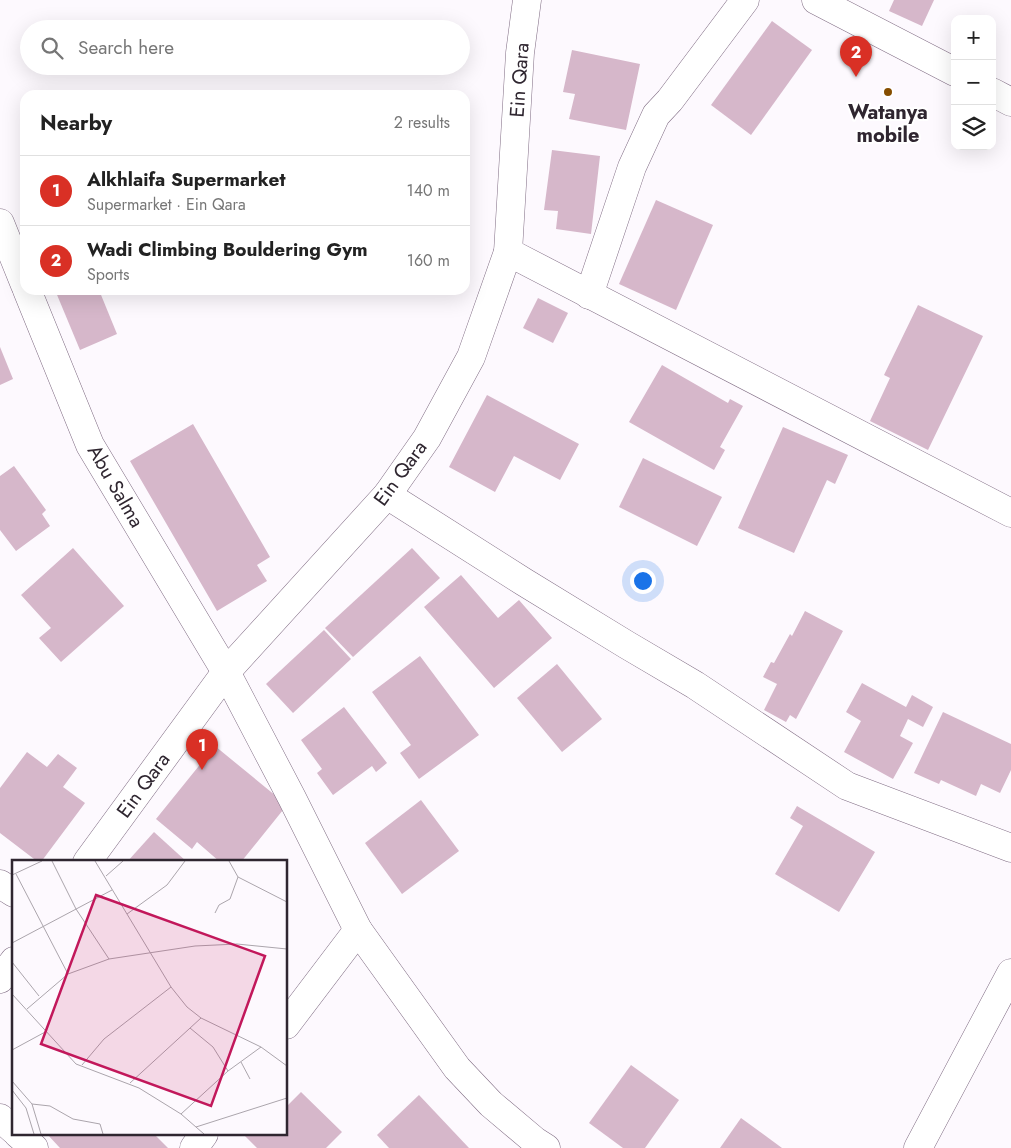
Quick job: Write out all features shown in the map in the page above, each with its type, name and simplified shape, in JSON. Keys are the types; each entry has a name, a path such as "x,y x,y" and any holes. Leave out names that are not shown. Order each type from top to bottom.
{"street":[{"name":"Ein Qara","path":"88,860 226,672 387,494 426,438 471,357 508,252 520,53 527,0"},
{"path":"589,295 632,167 656,115 670,100 745,0"},
{"path":"816,0 951,70"},
{"path":"996,94 1011,102"},
{"path":"0,223 20,273"},
{"path":"508,252 1011,513"},
{"name":"Abu Salma","path":"29,295 90,445 226,672 358,930 458,1068 491,1104 536,1146"},
{"path":"387,494 548,597 695,685 847,786 1011,848"},
{"path":"0,884 12,892"},
{"path":"288,1022 358,930"},
{"path":"0,979 12,964"},
{"path":"925,1145 1011,973"},
{"path":"0,1118 12,1128"},
{"path":"20,1136 34,1148"},
{"path":"194,1148 203,1136"}],"building":[{"path":"894,0 934,0 922,26 889,11"},
{"path":"772,21 812,50 751,135 711,105"},
{"path":"572,50 640,64 626,130 569,119 575,94 563,92"},
{"path":"552,150 600,156 591,234 556,229 558,211 544,210"},
{"path":"656,200 713,225 676,310 619,284"},
{"path":"57,295 101,295 117,334 80,350"},
{"path":"538,298 568,313 553,343 523,328"},
{"path":"918,305 983,336 928,450 870,421 890,378 884,375"},
{"path":"0,347 13,379 0,385"},
{"path":"662,365 728,403 730,399 743,406 720,447 725,450 714,470 629,422"},
{"path":"487,395 579,444 560,480 514,456 495,492 449,467"},
{"path":"193,424 270,557 257,565 267,581 217,611 130,461"},
{"path":"783,427 848,455 835,484 827,480 794,553 738,528"},
{"path":"643,458 722,497 697,546 619,507"},
{"path":"14,466 46,510 42,514 50,526 16,551 0,530 0,476"},
{"path":"73,548 124,606 61,662 39,638 51,628 21,595"},
{"path":"412,548 440,578 353,657 325,628"},
{"path":"461,575 498,618 519,600 552,638 494,688 424,607"},
{"path":"805,611 843,631 796,719 790,715 786,722 764,710 777,684 763,677 771,662 774,663 790,634 792,636"},
{"path":"324,630 351,659 293,713 266,684"},
{"path":"420,656 479,735 419,779 400,753 411,745 372,692"},
{"path":"557,664 602,719 562,752 517,698"},
{"path":"862,683 906,707 912,695 933,707 923,727 908,719 900,736 913,743 893,779 844,752 861,721 846,712"},
{"path":"344,707 387,763 376,772 372,766 333,795 317,773 322,769 301,740"},
{"path":"943,712 1011,744 1011,770 1000,793 981,784 976,796 941,780 939,784 914,773"},
{"path":"215,746 287,805 243,860 218,860 197,842 192,849 156,819"},
{"path":"27,752 47,767 58,754 77,768 63,787 85,803 42,860 35,860 0,833 0,788"},
{"path":"421,800 459,851 402,894 365,843"},
{"path":"797,806 875,852 839,912 775,874 803,826 790,818"},
{"path":"154,832 185,860 129,860"},
{"path":"631,1065 679,1100 645,1148 623,1148 589,1123"},
{"path":"301,1092 342,1132 326,1148 257,1148 245,1136 288,1136 288,1105"},
{"path":"419,1095 469,1148 389,1148 377,1135"},
{"path":"741,1118 782,1148 720,1148"},
{"path":"49,1136 156,1136 168,1148 60,1148"}],"place":[{"name":"Wadi Climbing Bouldering Gym","path":"856,77"},
{"name":"Watanya mobile","path":"888,92"},
{"name":"Alkhlaifa Supermarket","path":"202,770"}]}
